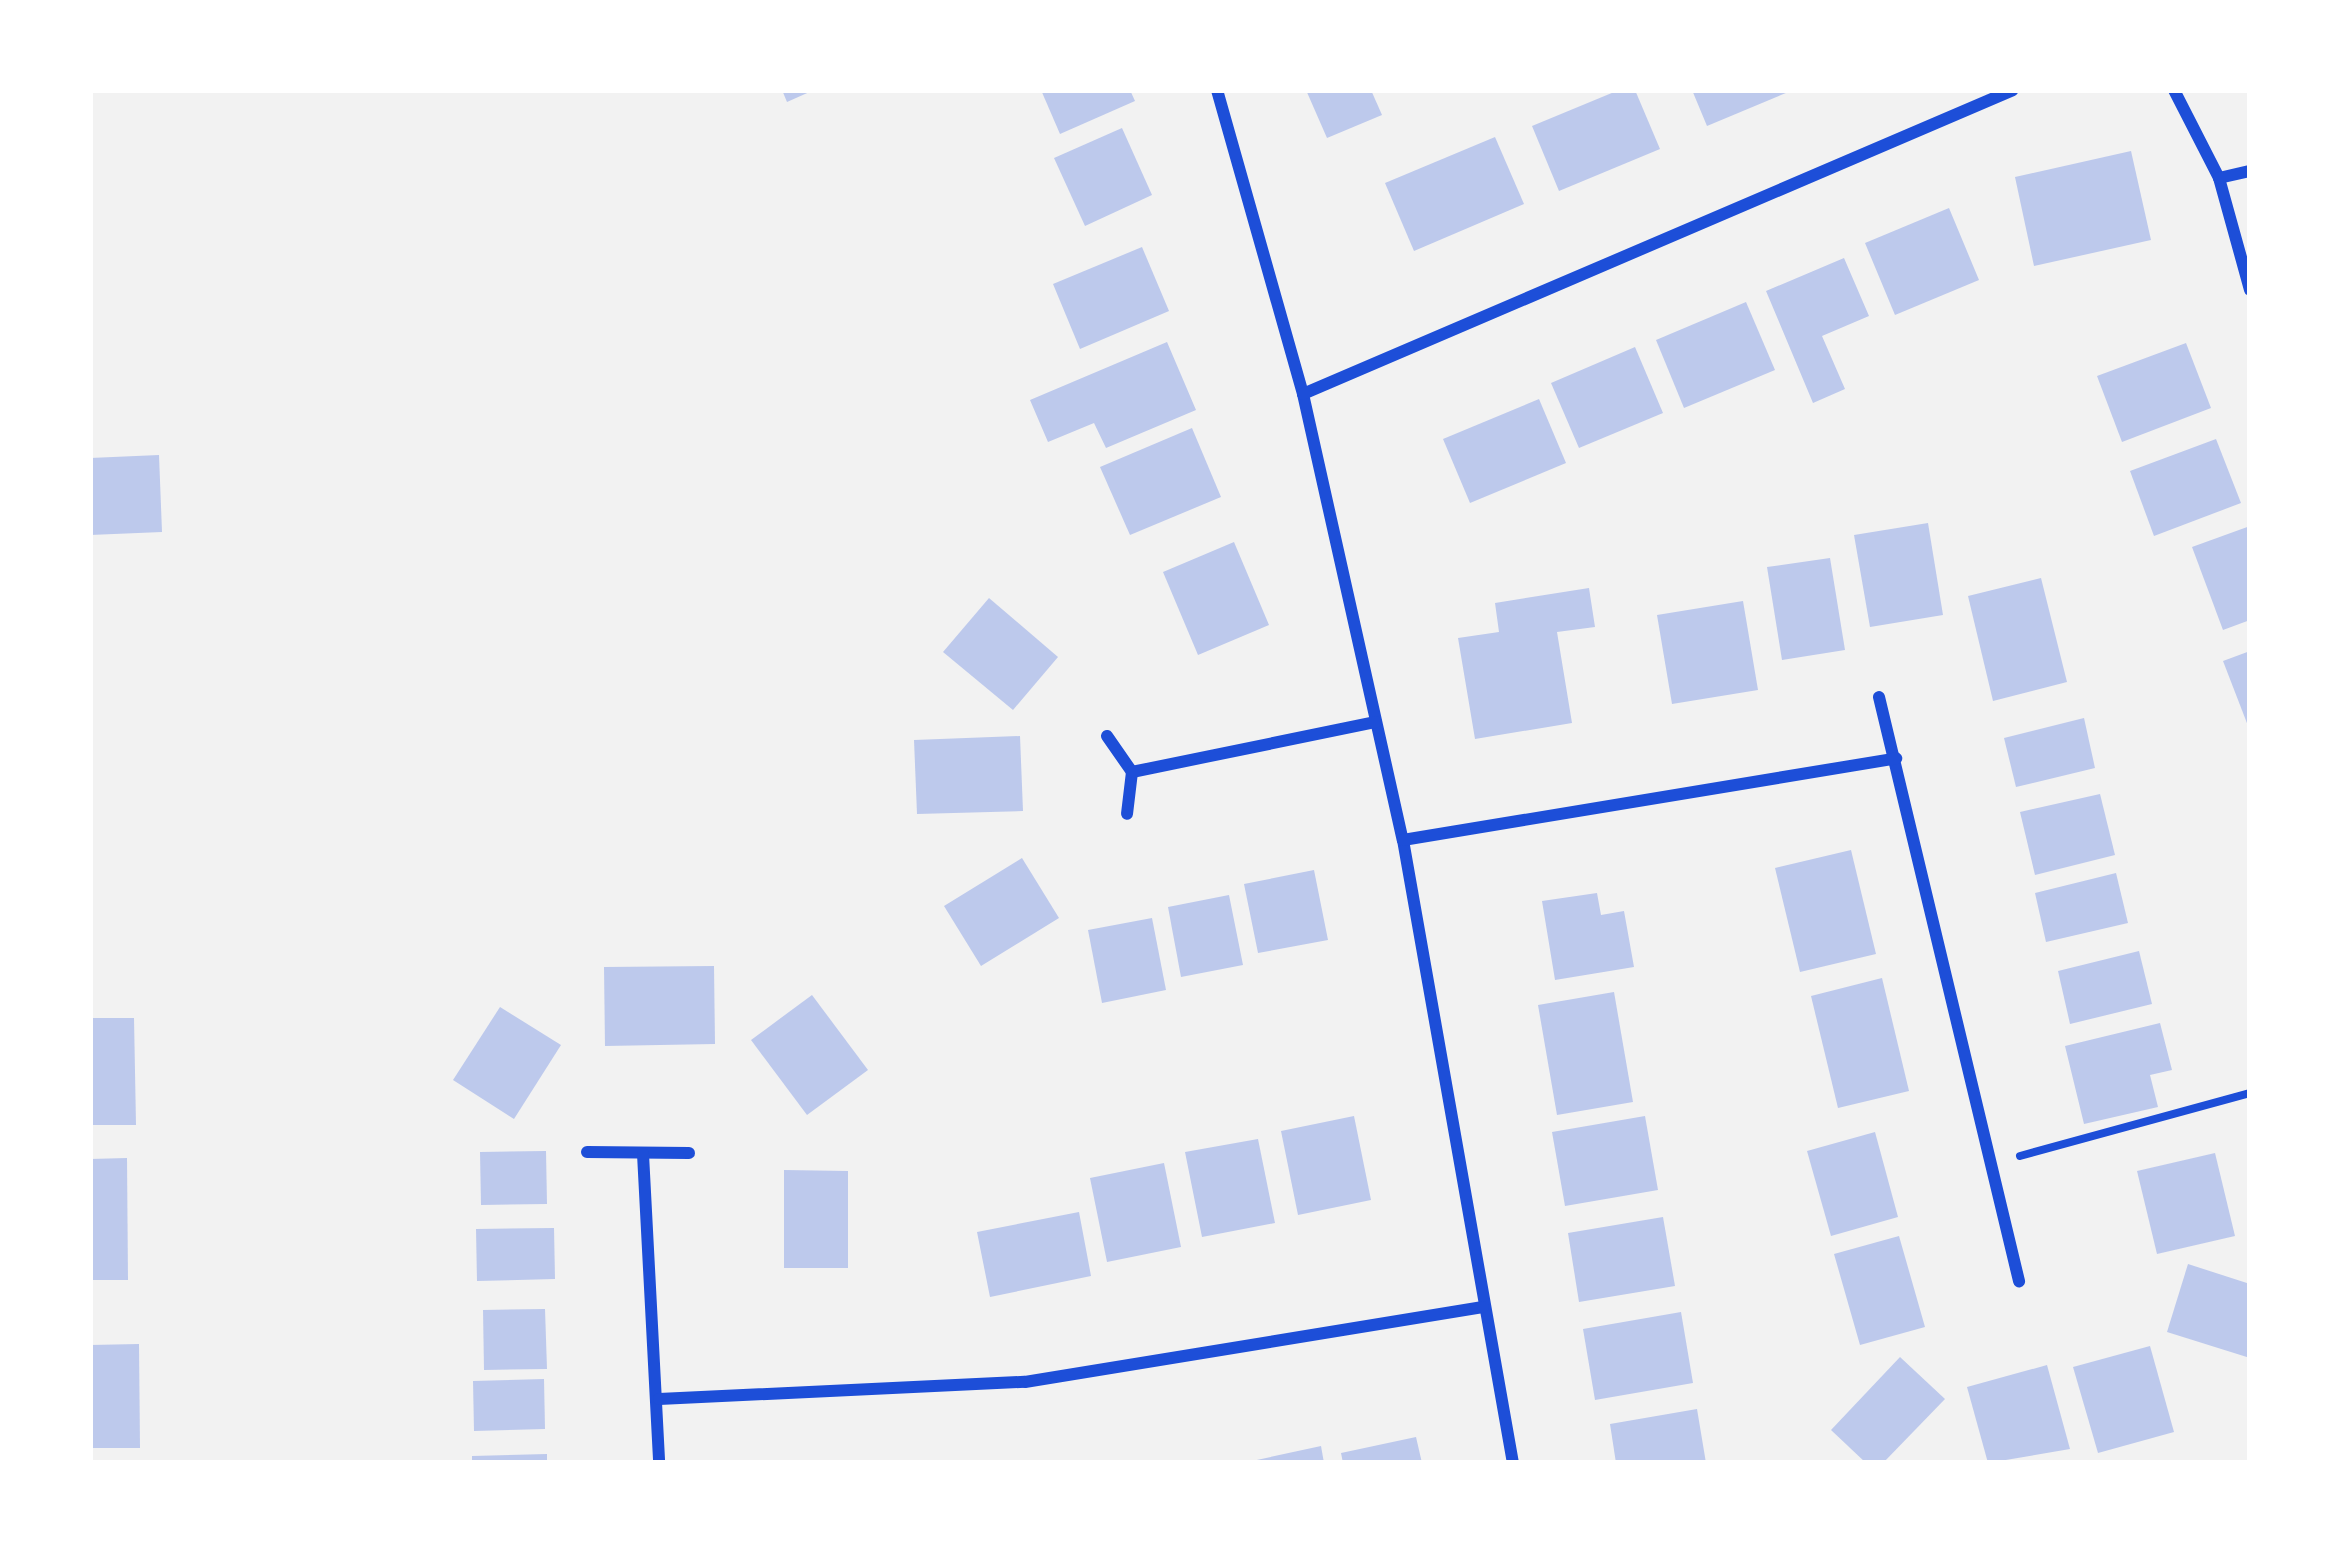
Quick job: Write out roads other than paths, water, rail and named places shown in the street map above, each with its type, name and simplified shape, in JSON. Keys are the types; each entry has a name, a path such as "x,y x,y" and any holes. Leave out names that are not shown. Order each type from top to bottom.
{"street":[{"path":"1217,90 1303,394 1403,841 1513,1463"},
{"path":"1303,394 2014,90"},
{"path":"2174,90 2219,178 2250,290"},
{"path":"2219,178 2250,171"},
{"path":"1879,697 2019,1281"},
{"path":"1132,772 1376,722"},
{"path":"1107,736 1132,772 1127,814"},
{"path":"1403,841 1896,758"},
{"path":"587,1152 689,1153"},
{"path":"644,1154 659,1463"},
{"path":"658,1400 1025,1382 1483,1307"}]}
